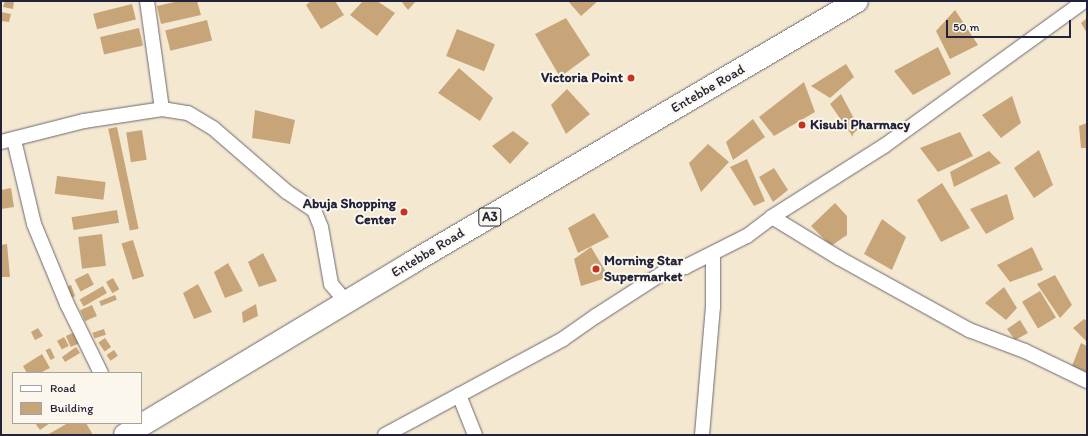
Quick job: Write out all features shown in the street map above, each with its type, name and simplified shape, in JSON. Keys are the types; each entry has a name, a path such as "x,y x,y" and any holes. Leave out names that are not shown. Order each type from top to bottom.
{"main road":[{"name":"Entebbe Road","path":"142,421 857,1"}],"street":[{"path":"147,1 162,109"},
{"path":"385,435 563,339 664,272 685,267 713,255 747,236 772,217 884,146 1084,1"},
{"path":"101,372 67,304 34,224 8,141 84,121 162,109 188,113 203,121 287,192 314,210 321,226 331,284 346,302"},
{"path":"772,217 839,258 969,330 1025,351 1087,381"},
{"path":"702,435 713,307 713,255"},
{"path":"460,395 474,435"}],"building":[{"path":"5,1 14,1 13,9 3,7"},
{"path":"179,1 197,1 201,15 161,24 157,6"},
{"path":"311,1 335,1 344,15 321,29 306,5"},
{"path":"363,1 377,1 395,13 377,36 350,15"},
{"path":"401,1 416,1 408,10"},
{"path":"568,1 598,1 581,16"},
{"path":"132,4 136,20 97,29 93,14"},
{"path":"955,10 978,45 950,59 936,31"},
{"path":"1,12 11,14 9,22 1,21"},
{"path":"566,18 590,55 560,77 535,34"},
{"path":"1087,18 1087,33 1081,23"},
{"path":"207,20 212,40 170,51 165,30"},
{"path":"139,28 143,46 104,55 100,37"},
{"path":"457,29 495,44 484,71 446,56"},
{"path":"938,47 951,74 913,95 894,71"},
{"path":"846,64 854,77 830,98 811,86"},
{"path":"459,68 493,98 480,121 438,93"},
{"path":"804,82 815,112 774,136 759,117"},
{"path":"567,89 590,114 566,134 551,105"},
{"path":"841,94 859,128 853,134 853,137 830,104"},
{"path":"1012,96 1021,123 1001,138 982,115"},
{"path":"255,110 295,120 290,144 252,138"},
{"path":"753,119 765,137 733,160 726,142"},
{"path":"1087,123 1087,148 1081,148 1079,126"},
{"path":"117,127 139,229 130,231 108,129"},
{"path":"142,130 147,160 131,162 126,133"},
{"path":"513,131 529,143 510,164 492,146"},
{"path":"960,132 973,156 938,172 920,148"},
{"path":"708,144 729,162 701,192 689,163"},
{"path":"1039,150 1053,185 1034,198 1014,168"},
{"path":"989,151 1001,163 954,187 950,172"},
{"path":"747,159 765,201 754,206 730,167"},
{"path":"774,168 788,190 773,202 759,177"},
{"path":"57,176 106,182 103,200 55,194"},
{"path":"942,183 970,228 941,242 917,200"},
{"path":"11,188 14,207 1,209 1,190"},
{"path":"1007,194 1014,219 986,234 970,209"},
{"path":"835,203 847,216 847,235 831,246 811,226"},
{"path":"117,210 119,223 74,230 72,217"},
{"path":"594,213 609,237 578,253 568,228"},
{"path":"882,219 906,237 892,270 864,254"},
{"path":"102,234 106,266 82,269 78,237"},
{"path":"133,240 144,276 133,280 122,244"},
{"path":"7,244 10,277 1,277 1,245"},
{"path":"591,247 609,277 581,286 574,259"},
{"path":"1032,247 1043,270 1010,282 997,265"},
{"path":"263,253 277,281 259,287 248,262"},
{"path":"228,263 243,291 225,298 214,272"},
{"path":"88,273 94,285 81,291 75,280"},
{"path":"1055,275 1072,305 1060,318 1037,284"},
{"path":"113,278 119,289 112,293 106,282"},
{"path":"198,284 212,312 194,319 183,293"},
{"path":"71,285 75,296 70,298 66,287"},
{"path":"103,286 107,293 84,306 80,300"},
{"path":"1004,287 1017,308 1006,320 985,303"},
{"path":"1040,291 1056,318 1038,328 1022,302"},
{"path":"115,295 117,300 101,306 99,301"},
{"path":"256,304 258,316 243,323 242,312"},
{"path":"92,305 97,316 85,321 80,310"},
{"path":"1084,319 1087,321 1087,342 1073,328"},
{"path":"1020,320 1028,333 1015,340 1007,329"},
{"path":"38,328 43,336 35,340 31,332"},
{"path":"104,329 106,335 94,338 93,333"},
{"path":"75,332 80,343 71,347 66,336"},
{"path":"64,337 69,346 62,350 57,341"},
{"path":"105,338 111,347 105,352 98,342"},
{"path":"1081,343 1087,346 1087,373 1072,366"},
{"path":"76,347 80,353 65,362 62,357"},
{"path":"50,348 55,358 51,360 46,350"},
{"path":"114,350 118,356 110,361 107,355"},
{"path":"42,354 50,368 42,372 26,372 23,366"},
{"path":"36,424 49,424 40,430"},
{"path":"66,424 87,424 93,435 47,435"}],"place":[{"name":"Victoria Point","path":"631,78"},
{"name":"Kisubi Pharmacy","path":"802,125"},
{"name":"Abuja Shopping Center","path":"404,212"},
{"name":"Morning Star Supermarket","path":"596,269"}]}
